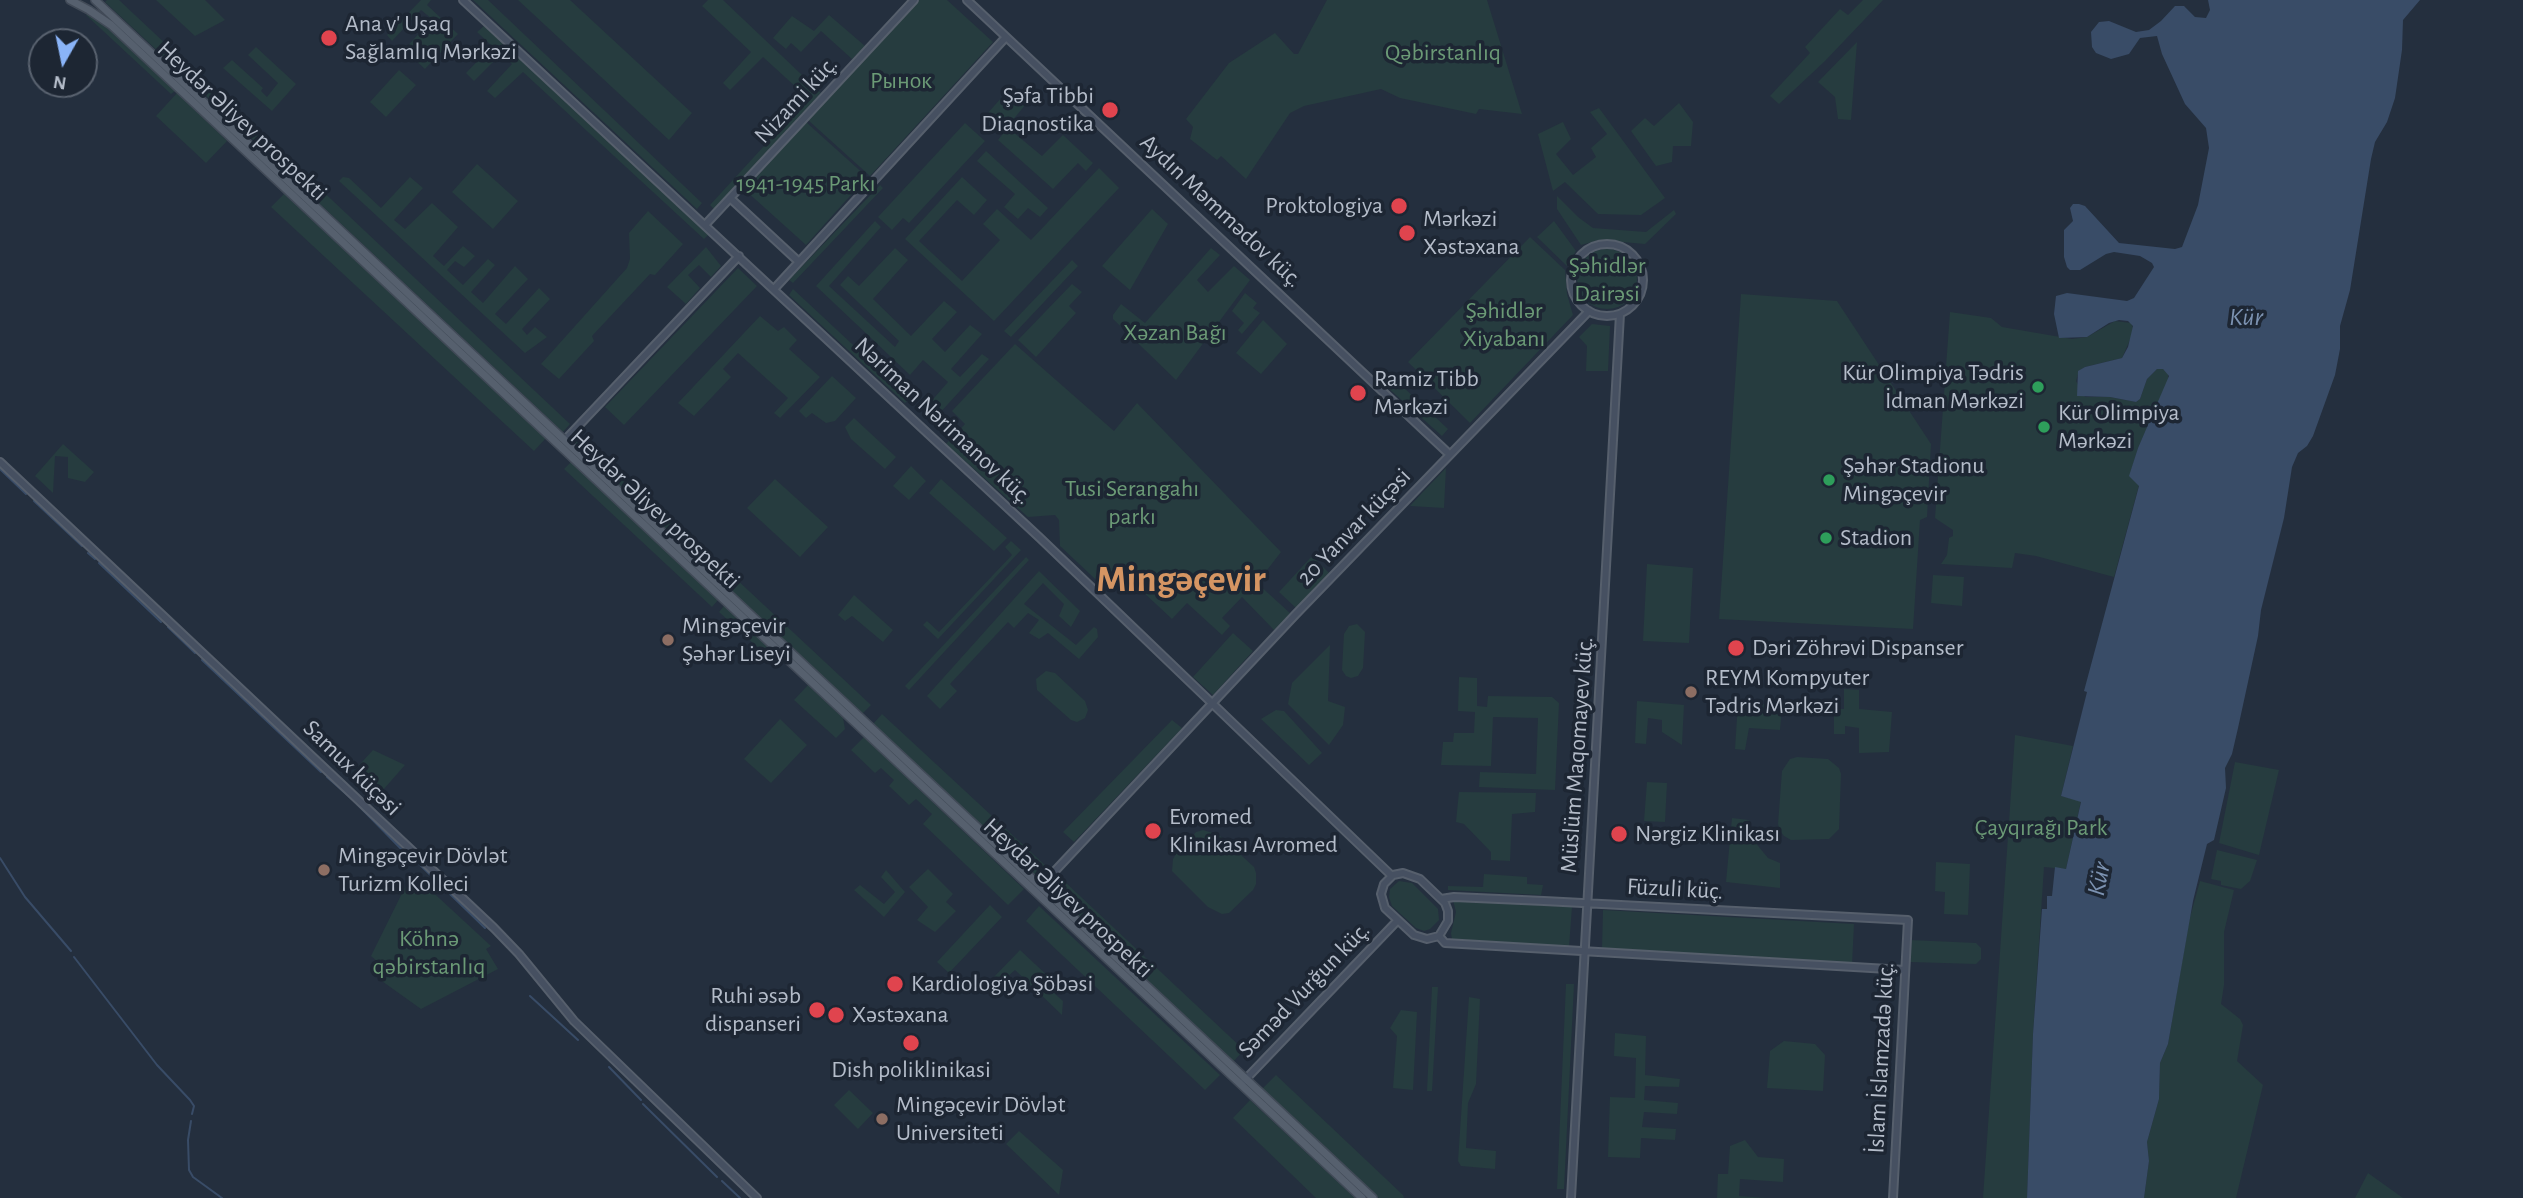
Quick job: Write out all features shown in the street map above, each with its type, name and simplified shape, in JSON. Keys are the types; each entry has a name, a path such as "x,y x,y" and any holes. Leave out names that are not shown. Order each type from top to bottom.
{"main road":[{"name":"Heydər Əliyev prospekti","path":"70,0 111,25 1242,1082 1362,1198"},
{"name":"Heydər Əliyev prospekti","path":"95,0 565,440 1037,890"},
{"name":"Heydər Əliyev prospekti","path":"1242,1082 1373,1198"}],"street":[{"name":"Nəriman Nərimanov küç.","path":"463,0 775,288 1392,876"},
{"name":"Nizami küç.","path":"705,225 914,0"},
{"name":"Aydın Məmmədov küç.","path":"967,0 1447,452"},
{"path":"775,288 1006,37"},
{"path":"730,198 799,262"},
{"path":"1608,244 1621,247 1633,255 1643,274 1640,295 1632,306 1620,314 1608,316 1589,311 1576,298 1571,287 1574,264 1591,247 1608,244"},
{"path":"565,440 739,256"},
{"name":"20 Yanvar küçəsi","path":"1037,890 1589,311"},
{"name":"Müslüm Maqomayev küç.","path":"1571,1198 1620,314"},
{"name":"Samux küçəsi","path":"0,462 494,928 574,1021 757,1198"},
{"path":"1403,873 1415,876 1441,899 1449,915 1447,926 1439,936 1432,939 1418,937 1397,921 1381,899 1384,884 1392,876 1403,873"},
{"name":"Füzuli küç.","path":"1441,899 1454,897 1908,920"},
{"name":"İslam İslamzadə küç.","path":"1893,1198 1908,920"},
{"name":"Səməd Vurğun küç.","path":"1242,1082 1397,921"},
{"path":"1439,936 1445,943 1905,970"}],"green space":[{"path":"119,0 269,141 262,148 105,2"},
{"path":"156,0 205,0 225,20 195,36"},
{"path":"421,0 431,0 427,5 458,34 425,69 404,50 432,19 421,10 392,41 387,35"},
{"path":"473,0 488,0 702,203 697,209"},
{"path":"518,0 570,0 692,113 669,140"},
{"path":"708,0 723,0 821,93 714,209 710,205 808,98 763,57 730,90 723,83 751,52 702,6"},
{"name":"Рынок","path":"919,0 947,0 993,42 870,176 808,120"},
{"name":"Qəbirstanlıq","path":"1327,0 1487,0 1522,114 1479,109 1476,114 1400,98 1381,89 1304,106 1290,113 1246,179 1221,156 1217,160 1190,139 1193,127 1186,119 1229,63 1275,33 1294,54 1298,54"},
{"path":"1863,0 1883,0 1825,61 1779,104 1770,96 1810,53 1805,47 1840,9 1848,15"},
{"path":"88,13 175,91 171,94 86,15"},
{"path":"829,15 865,46 852,59 821,31 801,52 791,43 786,49 773,38 792,16 814,31"},
{"path":"484,26 708,235 704,239 523,72 495,98 487,91 512,64 501,54 474,81 466,73 492,46 477,32"},
{"path":"1857,42 1851,120 1838,119 1835,97 1818,82"},
{"path":"256,47 296,84 272,111 223,68 232,60 263,88 261,91 267,97 278,83 248,55"},
{"path":"399,70 416,85 386,117 370,102"},
{"path":"1010,88 1026,104 1007,127 1042,156 1063,135 1093,163 1086,171 1078,163 1053,189 998,140 1005,131 987,114"},
{"path":"177,93 227,141 206,163 156,116"},
{"path":"1679,103 1693,122 1691,146 1673,146 1672,162 1656,166 1631,131 1645,118 1654,126"},
{"path":"1599,108 1665,198 1641,215 1598,214 1565,182 1553,191 1538,134 1563,122 1571,139 1556,154 1573,175 1596,157 1591,148 1607,134 1590,112"},
{"name":"1941-1945 Parkı","path":"806,122 867,177 806,245 745,190"},
{"path":"965,123 985,141 909,223 903,218 892,230 878,217"},
{"path":"986,151 1048,208 1040,217 1028,208 1018,219 1004,207 1015,194 977,161"},
{"path":"281,152 570,424 563,432 273,160"},
{"path":"477,164 518,201 493,229 452,192"},
{"path":"1099,168 1119,188 994,321 905,239 962,177 987,200 974,215 957,200 919,241 962,281 1000,240 983,224 997,209 1031,240"},
{"path":"343,177 349,178 381,208 410,177 423,188 394,220 405,229 432,203 458,227 433,256 444,266 463,246 475,256 464,267 455,261 447,270 463,285 488,259 495,265 471,292 483,303 515,266 528,279 495,314 506,324 539,288 550,299 522,329 527,335 535,327 547,337 525,353 339,181"},
{"path":"880,185 883,188 793,283 789,280"},
{"path":"284,194 546,438 534,451 271,207"},
{"path":"1557,196 1593,228 1646,232 1674,210 1676,214 1645,244 1599,240 1581,245 1557,209"},
{"path":"1152,209 1168,224 1130,290 1102,266"},
{"path":"648,211 683,244 655,275 650,274 592,336 594,341 559,379 541,364 627,268 630,259 629,233"},
{"path":"875,221 881,227 829,286 895,347 899,341 840,285 848,276 859,286 895,248 908,260 873,299 911,336 944,301 957,312 932,339 945,352 970,325 982,334 951,369 960,377 982,354 989,359 938,415 928,405 948,382 923,360 910,375 816,286"},
{"path":"1554,221 1576,251 1567,266 1537,237"},
{"name":"Şəhidlər Xiyabanı","path":"1530,237 1565,270 1567,294 1573,315 1470,423 1408,362"},
{"path":"706,247 721,266 711,277 699,265 688,275 700,288 686,304 667,287"},
{"name":"Xəzan Bağı","path":"1211,248 1220,255 1197,280 1208,292 1234,266 1250,280 1176,380 1113,319 1113,315 1121,304 1145,323"},
{"name":"Şəhidlər Dairəsi","path":"1607,249 1619,251 1632,262 1637,279 1635,291 1624,304 1607,309 1595,307 1582,296 1577,279 1579,267 1590,254"},
{"path":"1072,260 1078,266 1011,337 1004,331"},
{"path":"738,268 757,286 624,425 605,407"},
{"path":"1072,284 1082,292 1069,306 1076,313 1036,357 1018,340"},
{"path":"793,289 910,398 905,403 789,295"},
{"path":"1245,293 1257,303 1253,308 1260,313 1242,334 1238,330 1244,323 1232,311"},
{"name":"Şəhər Stadionu Mingəçevir","path":"1741,294 1837,301 1931,444 1927,517 1920,520 1913,629 1719,619"},
{"name":"Kür Olimpiya Mərkəzi","path":"1950,312 1991,318 2002,327 2072,339 2087,337 2115,321 2131,323 2132,335 2122,358 2079,371 2076,381 2085,397 2110,397 2136,402 2140,399 2147,379 2157,369 2163,369 2168,374 2168,381 2138,448 2130,475 2139,485 2114,577 2015,553 2012,568 1941,564 1947,555 1949,538 1953,536 1953,530 1935,518"},
{"path":"760,316 778,331 784,327 797,340 789,349 820,377 780,418 774,413 788,398 738,353 723,369 731,377 694,416 678,403"},
{"path":"1263,320 1287,344 1261,374 1236,353"},
{"path":"1592,324 1610,326 1608,371 1586,371 1587,346 1579,337"},
{"name":"Tusi Serangahı parkı","path":"1015,344 1114,431 1137,403 1281,552 1257,583 1291,614 1274,630 1242,597 1222,618 1230,626 1222,635 1187,603 1172,619 1126,576 1109,592 1060,546 1059,520 1055,515 1028,517 946,444 965,424 952,411"},
{"path":"1386,371 1448,429 1442,436 1378,379"},
{"path":"832,376 856,398 835,421 826,423 812,413 806,418 799,411"},
{"path":"854,418 896,457 885,469 851,439 845,427"},
{"path":"582,435 871,705 862,714 573,444"},
{"path":"63,444 94,472 85,482 68,478 68,457 55,456 53,493 35,476"},
{"path":"571,462 718,600 712,607 564,469"},
{"path":"911,466 926,481 909,500 893,486"},
{"path":"1446,468 1444,508 1410,506 1422,493"},
{"path":"775,479 828,527 800,557 747,508"},
{"path":"941,479 1007,538 994,551 929,493"},
{"path":"1011,541 1021,550 938,639 923,625 927,621 939,632 1012,555 1005,547"},
{"path":"1312,556 1329,573 1296,608 1279,592"},
{"path":"1026,557 1029,560 909,690 905,686"},
{"path":"1647,564 1693,568 1689,643 1643,641"},
{"path":"1039,571 1080,611 1071,627 1059,616 1064,604 1043,583 1024,604 1076,645 1094,627 1098,637 1079,659 1048,633 1039,639 1029,633 1039,620 1028,613 1014,628 1008,622 950,684 957,691 940,709 927,696"},
{"path":"1933,575 1964,577 1962,606 1931,603"},
{"path":"854,595 893,630 883,642 852,616 845,621 838,615"},
{"path":"724,606 784,662 779,667 719,612"},
{"path":"1357,624 1365,632 1363,668 1358,676 1351,678 1342,670 1344,634 1349,626"},
{"path":"1233,633 1253,651 1213,695 1193,677"},
{"path":"1330,645 1328,701 1345,707 1343,725 1329,745 1288,704 1292,683"},
{"path":"1046,671 1055,673 1085,701 1088,710 1085,718 1077,722 1071,720 1037,690 1036,679"},
{"path":"1459,677 1477,678 1477,706 1487,707 1488,696 1552,697 1559,703 1555,790 1479,787 1480,772 1536,774 1538,718 1493,717 1491,766 1441,765 1443,742 1453,742 1454,733 1474,733 1475,712 1458,711"},
{"path":"808,685 843,718 845,729 836,738 794,700"},
{"path":"1844,689 1859,690 1859,709 1892,712 1889,752 1859,753 1859,728 1845,726 1845,734 1834,734 1834,709 1844,709"},
{"path":"1637,701 1684,705 1682,745 1662,732 1662,720 1648,718 1646,744 1635,743"},
{"path":"1738,703 1782,705 1780,730 1749,728 1745,750 1735,749"},
{"path":"1276,710 1284,711 1322,753 1309,765 1261,719"},
{"path":"882,714 1046,866 1035,877 873,724"},
{"path":"780,719 807,745 771,783 744,759"},
{"path":"1172,720 1182,728 1074,842 1063,832"},
{"name":"Çayqırağı Park","path":"2015,735 2073,746 2061,796 2081,801 2066,869 2044,867 2033,1034 2027,1198 1983,1198"},
{"path":"864,737 1024,889 1008,905 923,824 932,814 916,799 909,805 889,786 894,780 881,768 875,773 851,750"},
{"path":"373,750 405,765 376,798 350,775"},
{"path":"1790,759 1828,759 1839,768 1839,829 1829,839 1791,840 1780,831 1778,824 1782,771"},
{"path":"2235,762 2279,770 2259,855 2219,843"},
{"path":"1647,782 1667,783 1665,822 1644,821"},
{"path":"1459,792 1536,793 1535,812 1512,814 1510,861 1491,860 1491,852 1464,824 1456,822"},
{"path":"1732,818 1749,820 1749,835 1768,858 1780,863 1780,888 1726,882"},
{"path":"1203,830 1219,835 1254,867 1256,873 1253,890 1229,913 1222,914 1208,907 1172,871 1176,854 1196,832"},
{"path":"2217,850 2257,860 2250,881 2241,889 2221,885 2221,881 2211,879"},
{"path":"1936,862 1970,864 1968,915 1944,914 1945,892 1935,891"},
{"path":"928,869 953,894 946,902 956,911 935,932 917,920 928,907 909,887"},
{"path":"886,870 905,892 884,917 854,890 860,885 884,904 895,892 881,877"},
{"name":"Köhnə qəbirstanlıq","path":"412,873 491,946 486,949 498,969 421,1009 379,979 385,968 371,956"},
{"path":"1484,874 1527,877 1527,884 1543,885 1541,895 1448,890 1448,886 1483,887"},
{"path":"1064,881 1244,1050 1232,1063 1052,893"},
{"path":"1399,881 1412,883 1438,909 1439,920 1430,929 1424,931 1416,928 1392,906 1390,889"},
{"path":"2200,881 2234,890 2224,932 2224,985 2221,1004 2240,1019 2243,1025 2237,1061 2263,1085 2236,1198 2144,1198 2149,1161 2147,1142 2159,1099 2160,1063 2168,1044 2189,921"},
{"path":"1453,900 1572,907 1569,947 1452,939 1456,912"},
{"path":"990,905 1002,917 949,973 937,962"},
{"path":"1039,906 1220,1075 1205,1090 1026,921"},
{"path":"1603,910 1854,924 1852,965 1602,948"},
{"path":"1910,940 1976,943 1981,948 1981,959 1976,964 1910,962"},
{"path":"1020,950 1051,979 1046,986 1063,1001 1062,1015 1015,970 1000,983 993,978"},
{"path":"1566,984 1574,984 1564,1189 1557,1189"},
{"path":"1432,987 1438,987 1432,1091 1427,1091"},
{"path":"1469,997 1480,999 1476,1084 1468,1103 1466,1148 1496,1151 1495,1169 1461,1166 1458,1161"},
{"path":"1401,1010 1417,1012 1413,1090 1393,1088 1397,1036 1390,1028"},
{"path":"1615,1033 1646,1036 1645,1075 1680,1079 1679,1087 1645,1086 1644,1100 1678,1103 1677,1114 1644,1112 1642,1127 1676,1129 1675,1140 1641,1138 1640,1158 1608,1157 1610,1097 1635,1098 1636,1058 1614,1056"},
{"path":"1784,1041 1815,1044 1825,1055 1823,1091 1767,1088 1770,1051"},
{"path":"1276,1075 1404,1198 1379,1198 1262,1089"},
{"path":"849,1090 873,1113 858,1129 834,1105"},
{"path":"1250,1100 1355,1198 1316,1198 1233,1118"},
{"path":"1019,1131 1063,1170 1059,1195 1006,1144"},
{"path":"1745,1140 1758,1157 1784,1159 1783,1182 1740,1179 1739,1196 1767,1198 1717,1198 1718,1174 1728,1174 1730,1146"},
{"path":"2368,1173 2403,1198 2355,1198"}],"water":[{"name":"Kür","path":"2208,0 2420,0 2403,20 2395,98 2387,122 2375,142 2371,159 2350,290 2340,326 2340,349 2335,375 2313,436 2307,446 2298,453 2292,467 2284,518 2261,610 2238,728 2232,754 2225,768 2226,788 2214,840 2207,844 2193,901 2168,1044 2160,1063 2159,1099 2147,1142 2149,1161 2144,1198 2027,1198 2033,1034 2042,909 2047,909 2047,896 2052,896 2055,867 2066,869 2081,802 2061,796 2087,692 2084,691 2139,486 2129,476 2169,376 2163,369 2157,369 2147,379 2140,399 2136,402 2110,397 2077,396 2078,371 2122,358 2133,326 2128,321 2119,320 2087,337 2059,338 2054,314 2056,296 2067,293 2127,301 2134,298 2154,267 2140,256 2114,252 2080,270 2070,270 2064,257 2064,230 2073,221 2070,208 2073,204 2079,204 2085,206 2119,243 2175,249 2182,247 2198,205 2209,148 2206,128 2185,104 2162,54 2157,36 2140,38 2129,54 2111,59 2096,53 2092,47 2091,32 2099,22 2109,21 2136,32 2149,30 2175,6 2184,6 2195,17 2206,18 2210,10"}],"waterway":[{"path":"0,469 26,494"},
{"path":"34,501 82,546"},
{"path":"88,553 95,559"},
{"path":"99,563 161,622"},
{"path":"168,627 195,653"},
{"path":"202,660 321,772"},
{"path":"327,777 352,799"},
{"path":"357,804 409,857"},
{"path":"0,858 25,897 71,951"},
{"path":"417,862 485,928"},
{"path":"74,957 157,1065 190,1100 194,1106 192,1114"},
{"path":"530,996 578,1040"},
{"path":"609,1067 641,1100"},
{"path":"643,1104 717,1177"},
{"path":"191,1121 188,1140 189,1170 193,1177 222,1198"},
{"path":"722,1181 740,1198"}],"place":[{"name":"Ana v' Uşaq Sağlamlıq Mərkəzi","path":"329,38"},
{"name":"Şəfa Tibbi Diaqnostika","path":"1110,110"},
{"name":"Proktologiya","path":"1399,206"},
{"name":"Mərkəzi Xəstəxana","path":"1407,233"},
{"name":"Kür Olimpiya Tədris İdman Mərkəzi","path":"2038,387"},
{"name":"Ramiz Tibb Mərkəzi","path":"1358,393"},
{"name":"Kür Olimpiya Mərkəzi","path":"2044,427"},
{"name":"Şəhər Stadionu Mingəçevir","path":"1829,480"},
{"name":"Stadion","path":"1826,538"},
{"name":"Mingəçevir Şəhər Liseyi","path":"668,640"},
{"name":"Dəri Zöhrəvi Dispanser","path":"1736,648"},
{"name":"REYM Kompyuter Tədris Mərkəzi","path":"1691,692"},
{"name":"Evromed Klinikası Avromed","path":"1153,831"},
{"name":"Nərgiz Klinikası","path":"1619,834"},
{"name":"Mingəçevir Dövlət Turizm Kolleci","path":"324,870"},
{"name":"Kardiologiya Şöbəsi","path":"895,984"},
{"name":"Ruhi əsəb dispanseri","path":"817,1010"},
{"name":"Xəstəxana","path":"836,1015"},
{"name":"Dish poliklinikasi","path":"911,1043"},
{"name":"Mingəçevir Dövlət Universiteti","path":"882,1119"}],"district":[{"name":"Mingəçevir","path":"1181,580"}]}
